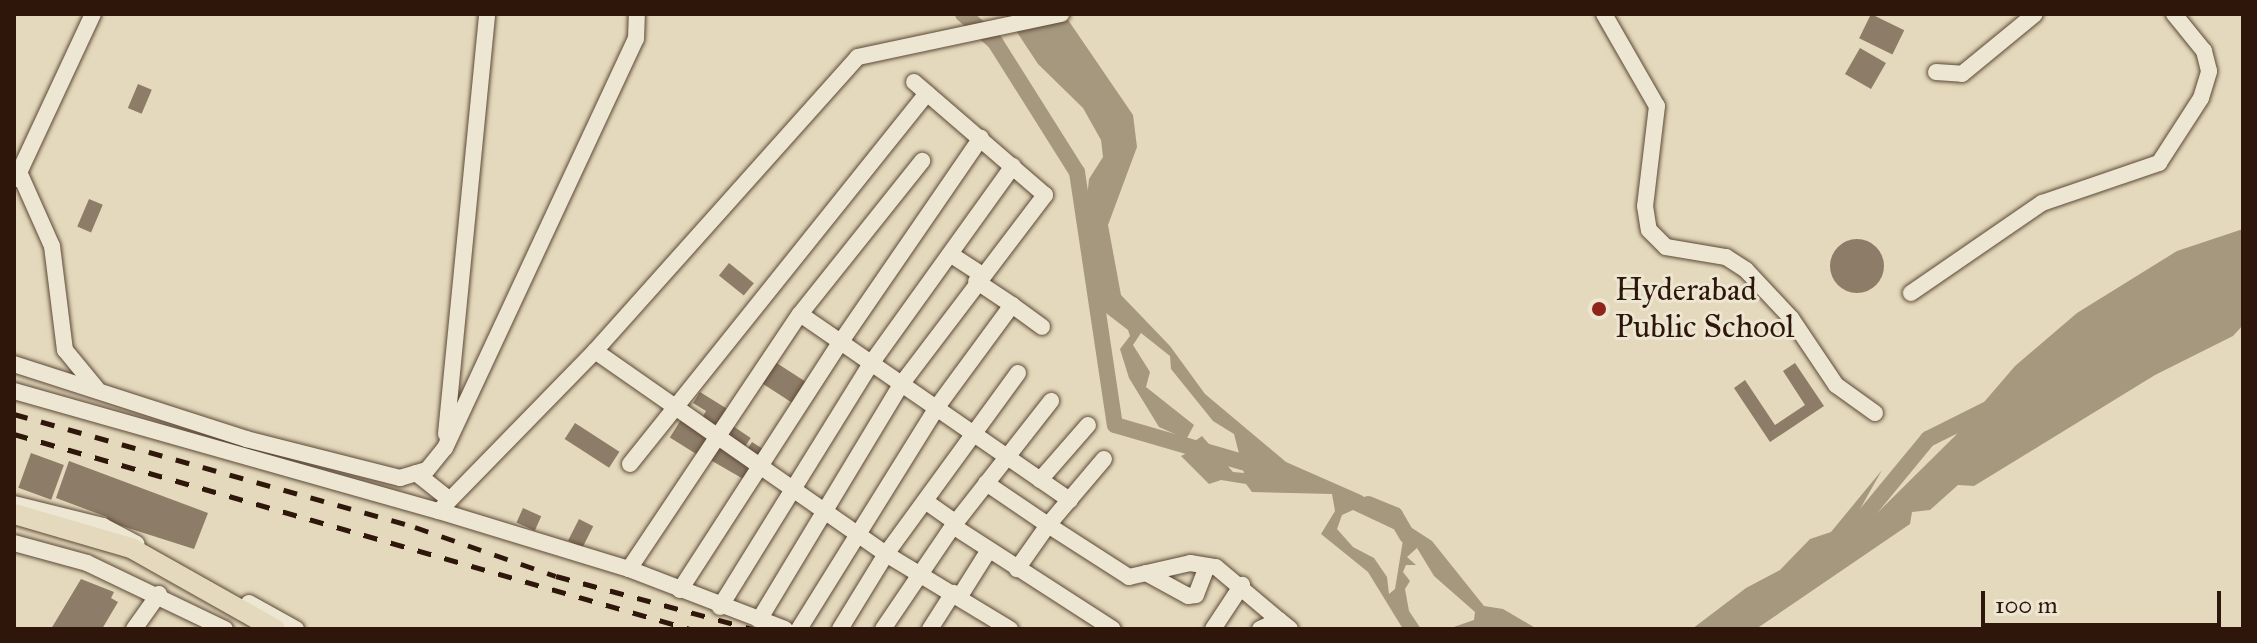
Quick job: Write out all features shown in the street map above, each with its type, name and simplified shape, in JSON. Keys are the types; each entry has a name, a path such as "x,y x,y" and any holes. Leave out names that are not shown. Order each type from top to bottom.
{"main road":[{"path":"14,514 131,548 275,629"},
{"path":"14,524 116,555 249,629"}],"street":[{"path":"93,14 17,177 52,246 65,350 98,390"},
{"path":"445,448 487,14"},
{"path":"14,364 246,439 400,478 427,470 445,448 636,39 637,14"},
{"path":"444,505 595,351 858,57 1061,14"},
{"path":"1604,14 1657,106 1645,206 1649,230 1666,247 1726,257 1746,270 1791,318 1836,385 1875,413"},
{"path":"1936,72 1962,74 2035,14"},
{"path":"1911,293 2042,203 2159,163 2201,98 2209,71 2204,51 2174,14"},
{"path":"630,464 921,87 1045,195 900,386 759,620"},
{"path":"680,590 762,469 840,343 981,138"},
{"path":"629,569 800,314 922,161"},
{"path":"720,607 870,365 1013,166"},
{"path":"950,254 1042,327"},
{"path":"799,629 937,407 1012,305"},
{"path":"800,314 900,386 937,407 973,437 1070,500"},
{"path":"595,351 715,438 886,554 953,593 960,596 989,550"},
{"path":"840,629 886,554 1018,373"},
{"path":"14,391 444,505 629,569 720,607 785,629"},
{"path":"883,629 954,524 1051,401"},
{"path":"1040,480 1088,425"},
{"path":"1017,569 1048,525 1104,459"},
{"path":"416,473 444,505"},
{"path":"986,483 1129,577 1190,563 1207,566 1242,585 1285,625"},
{"path":"925,501 989,550 1113,629"},
{"path":"14,504 103,526 296,629"},
{"path":"14,543 87,563 159,594 225,629"},
{"path":"1146,573 1188,596 1196,595 1207,566"},
{"path":"1213,629 1242,585"},
{"path":"953,593 986,624 1010,629"},
{"path":"930,629 953,593"},
{"path":"134,629 159,594"},
{"path":"1260,629 1285,625"}],"shaded area":[{"path":"1005,14 1064,14 1133,115 1137,147 1108,225 1121,295 1170,346 1205,394 1286,462 1361,495 1432,541 1484,606 1503,609 1537,629 1448,629 1474,620 1475,612 1434,576 1417,548 1407,557 1416,565 1406,565 1403,572 1410,581 1405,589 1409,611 1421,629 1403,629 1368,572 1321,534 1335,511 1332,494 1252,492 1246,484 1221,480 1209,484 1181,456 1187,453 1185,446 1175,445 1177,435 1159,427 1129,378 1120,349 1130,336 1128,330 1102,310 1087,198 1089,179 1103,157 1101,140 1083,108 1038,64","holes":["1141,333 1170,356 1171,369 1213,421 1234,434 1244,473 1233,472 1202,436 1195,441 1187,438 1194,425 1146,387 1150,372 1133,345","1353,510 1404,534 1395,589 1389,594 1387,577 1374,558 1353,547 1337,529 1342,515"]},
{"path":"2243,229 2243,325 2233,336 2155,375 1974,486 1958,485 1930,510 1912,512 1910,524 1756,629 1692,629 1746,588 1780,570 1810,539 1831,532 1882,470 1855,518 1867,523 1955,436 2015,366 2077,313 2177,251"}],"building":[{"path":"1871,14 1904,30 1892,54 1859,38"},
{"path":"1860,48 1886,63 1871,89 1845,74"},
{"path":"138,84 152,90 142,114 128,108"},
{"path":"89,199 103,205 91,232 77,227"},
{"path":"1857,239 1876,247 1884,266 1876,285 1857,293 1838,285 1830,266 1838,247"},
{"path":"729,263 754,283 744,296 719,275"},
{"path":"772,360 807,383 794,404 758,381"},
{"path":"1795,363 1824,406 1770,442 1734,388 1745,380 1775,425 1805,405 1783,371"},
{"path":"700,392 729,410 715,433 699,423 706,411 693,403"},
{"path":"682,418 711,436 699,456 670,438"},
{"path":"575,423 619,452 609,468 565,439"},
{"path":"730,424 751,438 741,452 720,438"},
{"path":"752,442 769,453 761,465 744,455"},
{"path":"718,446 758,469 750,483 710,460"},
{"path":"31,453 64,465 51,500 18,488"},
{"path":"69,461 208,513 194,549 106,521 107,517 56,498"},
{"path":"523,508 541,516 535,531 516,523"},
{"path":"579,519 593,526 582,548 568,540"},
{"path":"81,579 114,592 111,598 118,602 102,629 51,629"}],"waterway":[{"path":"963,14 995,42 1077,172 1115,425 1256,466"},
{"path":"1848,536 1928,439 1988,409"},
{"path":"1368,504 1395,515 1407,536"}],"railway":[{"path":"14,414 415,527 556,576 753,629"},
{"path":"14,434 690,629"}],"place":[{"name":"Hyderabad Public School","path":"1599,309"}]}
